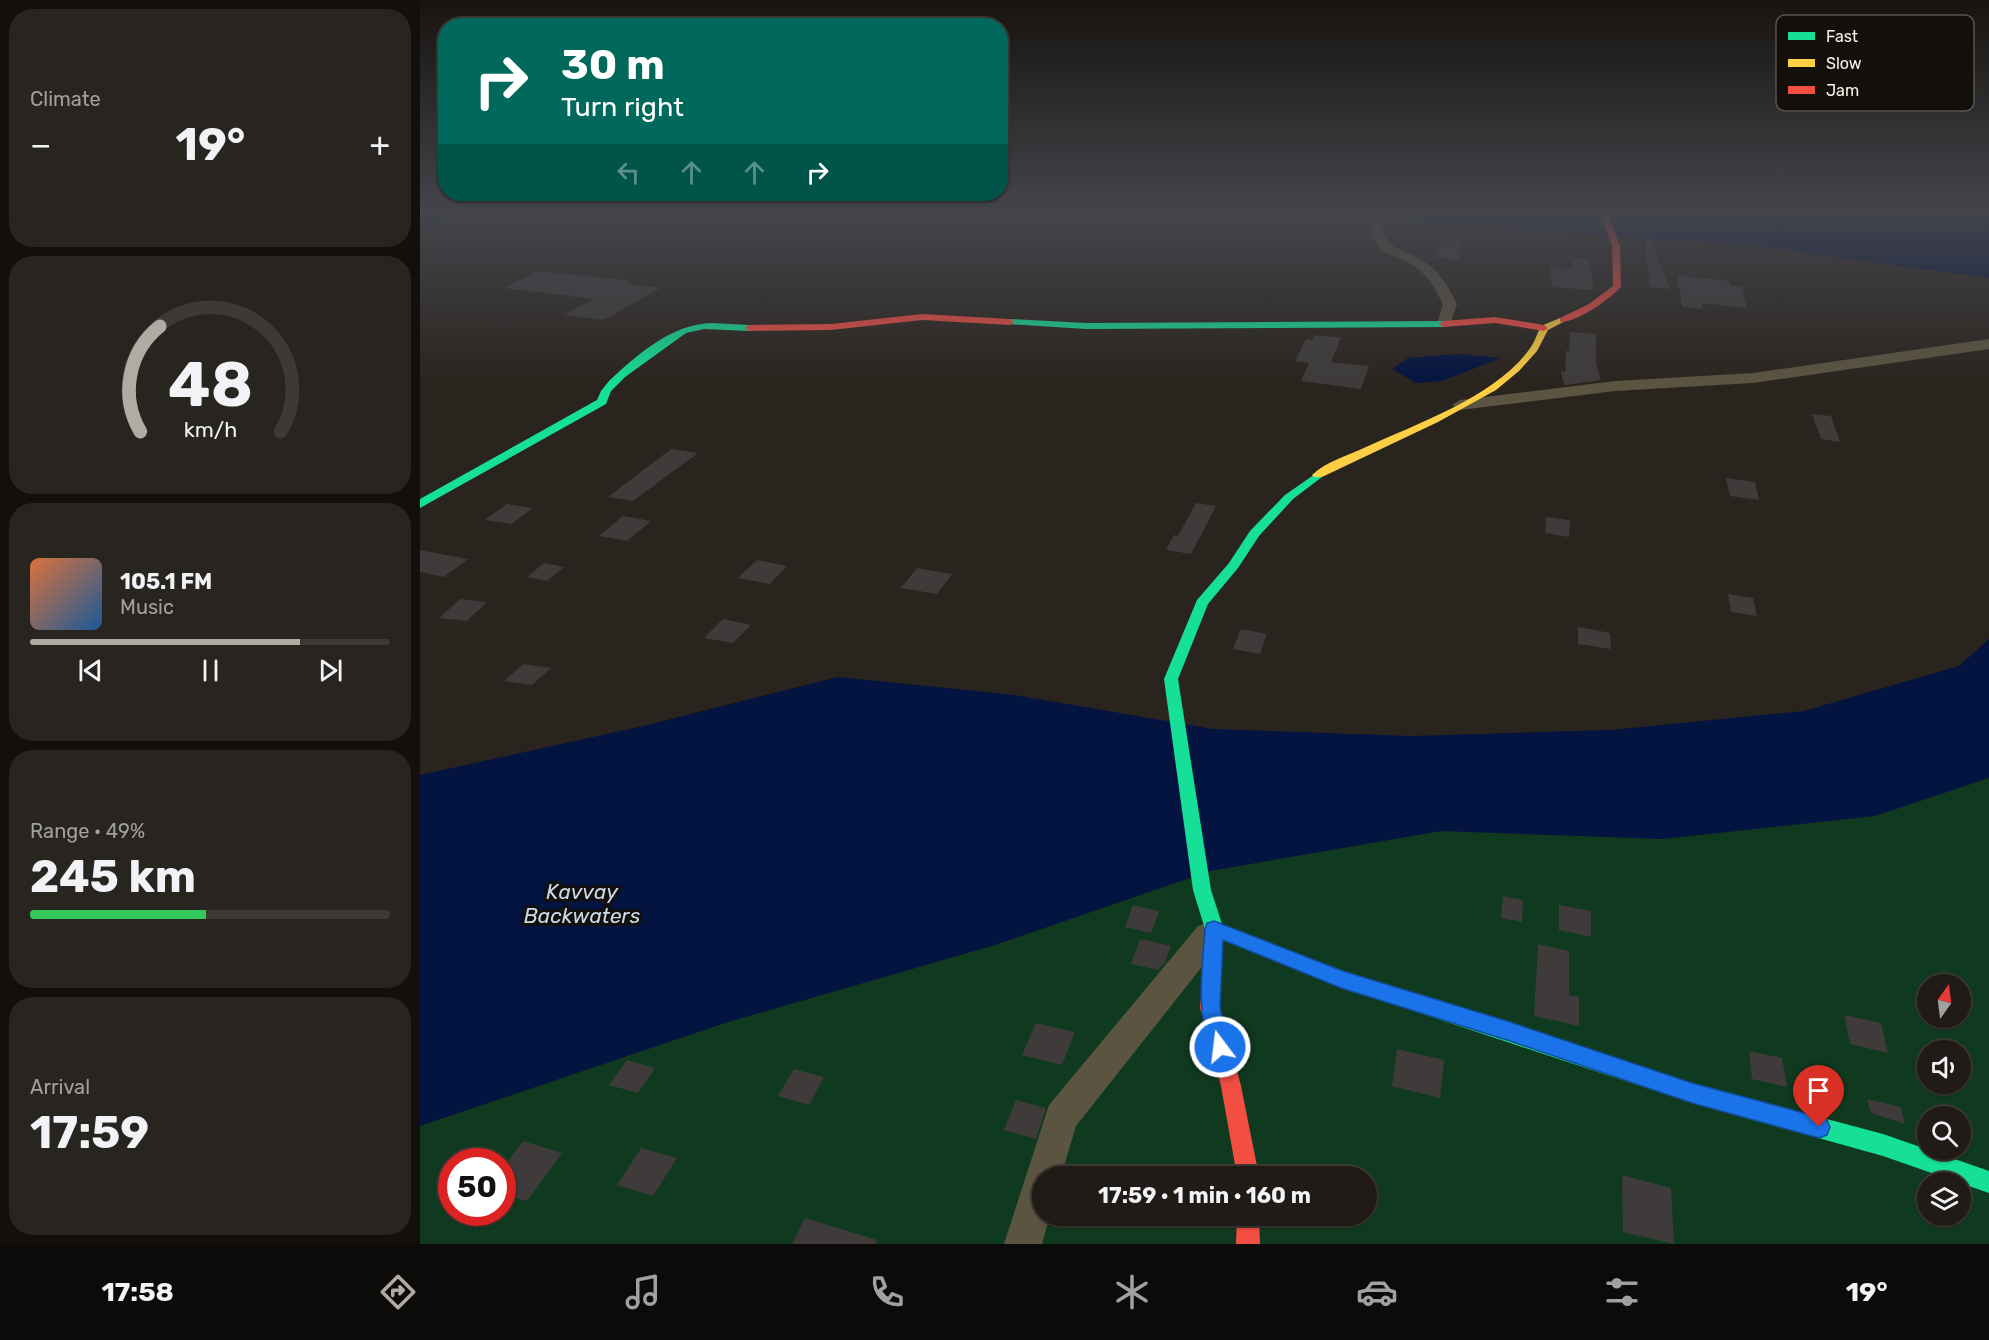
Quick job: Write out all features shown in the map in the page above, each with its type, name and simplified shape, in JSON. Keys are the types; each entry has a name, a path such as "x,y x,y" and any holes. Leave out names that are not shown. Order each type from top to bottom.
{"street":[{"path":"1426,269 1437,278 1450,304 1444,324"},
{"path":"420,504 602,402 606,390 620,375 687,328 711,325 738,328 831,327 922,317 1086,326 1300,323 1444,324 1495,320 1544,328 1568,319 1598,303 1617,287 1617,269"},
{"path":"1246,1166 1231,1086 1210,1008 1214,929 1202,890 1171,680 1202,603 1234,565 1254,534 1289,497 1311,479 1353,455 1441,417 1504,378 1534,349 1544,328"},
{"path":"1460,405 1615,386 1753,378 1989,344"},
{"path":"1046,1166 1061,1117 1214,929"},
{"path":"1214,929 1341,979 1507,1030 1692,1093 1882,1145 1989,1182"},
{"path":"1023,1244 1032,1214"},
{"path":"1248,1226 1248,1244"}],"green space":[{"path":"1989,778 1989,1244 420,1244 420,1126 728,1022 995,945 1210,871 1441,831 1662,839 1875,816"}],"water":[{"path":"1923,269 1989,269 1989,278"},
{"path":"1459,354 1501,358 1442,381 1416,383 1392,369 1408,358"},
{"name":"Kavvay Backwaters","path":"1989,639 1989,778 1875,816 1662,839 1441,831 1210,871 995,945 728,1022 420,1126 420,775 643,726 838,677 1015,695 1213,729 1411,736 1611,730 1804,711 1959,666"}],"building":[{"path":"1550,269 1591,269 1594,290 1552,287"},
{"path":"1648,269 1662,269 1670,289 1650,287"},
{"path":"537,271 632,281 626,284 660,288 604,320 564,315 594,299 504,288"},
{"path":"1677,276 1729,281 1730,285 1742,287 1747,308 1702,303 1703,309 1682,307"},
{"path":"1570,332 1596,334 1596,364 1601,380 1564,385 1561,371 1565,372"},
{"path":"1315,335 1341,338 1331,362 1369,366 1361,389 1301,381 1309,363 1295,361 1306,339 1313,340"},
{"path":"1812,414 1831,416 1840,442 1821,439"},
{"path":"671,449 698,453 633,501 608,497"},
{"path":"1726,478 1755,482 1759,500 1730,496"},
{"path":"1196,503 1216,506 1191,554 1166,550 1174,535 1178,536"},
{"path":"507,504 533,508 511,524 484,520"},
{"path":"623,516 651,521 627,541 599,536"},
{"path":"1546,517 1570,520 1569,537 1545,533"},
{"path":"420,550 468,559 444,577 420,572"},
{"path":"757,560 787,566 770,584 738,578"},
{"path":"544,563 564,567 547,581 527,577"},
{"path":"917,568 952,574 937,594 901,588"},
{"path":"1728,594 1753,598 1757,616 1731,612"},
{"path":"460,599 487,602 467,621 439,618"},
{"path":"723,619 751,625 733,643 704,638"},
{"path":"1578,627 1610,633 1611,649 1578,644"},
{"path":"1241,629 1267,634 1260,654 1233,649"},
{"path":"523,664 551,668 532,685 504,681"},
{"path":"1503,896 1523,900 1522,922 1501,918"},
{"path":"1133,905 1159,911 1151,933 1125,927"},
{"path":"1559,905 1591,911 1591,937 1559,930"},
{"path":"1140,939 1171,946 1165,962 1158,970 1131,964"},
{"path":"1538,944 1569,951 1569,995 1579,997 1579,1026 1534,1016"},
{"path":"1844,1015 1881,1023 1888,1053 1850,1044"},
{"path":"1036,1023 1075,1032 1062,1065 1022,1055"},
{"path":"1397,1049 1444,1060 1440,1098 1392,1086"},
{"path":"1749,1051 1782,1058 1787,1087 1752,1079"},
{"path":"627,1060 655,1068 638,1093 609,1085"},
{"path":"794,1069 824,1077 809,1105 778,1096"},
{"path":"1867,1099 1901,1107 1905,1124 1871,1113"},
{"path":"1016,1100 1046,1108 1036,1139 1004,1130"},
{"path":"523,1141 562,1153 527,1201 516,1198 516,1150"},
{"path":"641,1148 677,1158 653,1196 617,1185"},
{"path":"1622,1175 1671,1188 1674,1244 1623,1232"},
{"path":"805,1218 877,1240 876,1244 792,1244"}],"traffic: fast":[{"path":"1010,322 1086,326 1443,324"},
{"path":"420,504 602,402 607,389 621,375 682,331 704,326 749,328"},
{"path":"1212,968 1214,929 1202,890 1171,679 1202,603 1234,565 1254,534 1289,497 1318,475"},
{"path":"1214,929 1341,979 1692,1093 1883,1145 1989,1182"}],"traffic: slow":[{"path":"1318,475 1434,420 1492,388 1516,369 1534,349 1544,328 1563,320"}],"traffic: jam":[{"path":"1563,320 1592,306 1617,287 1617,269"},
{"path":"749,328 831,327 922,317 1010,322"},
{"path":"1443,324 1495,320 1544,328"},
{"path":"1212,968 1210,1008 1231,1086 1246,1166"},
{"path":"1248,1226 1248,1244"}],"route":[{"path":"1220,1047 1210,1008 1214,929 1341,979 1507,1030 1692,1093 1819,1127"}]}
